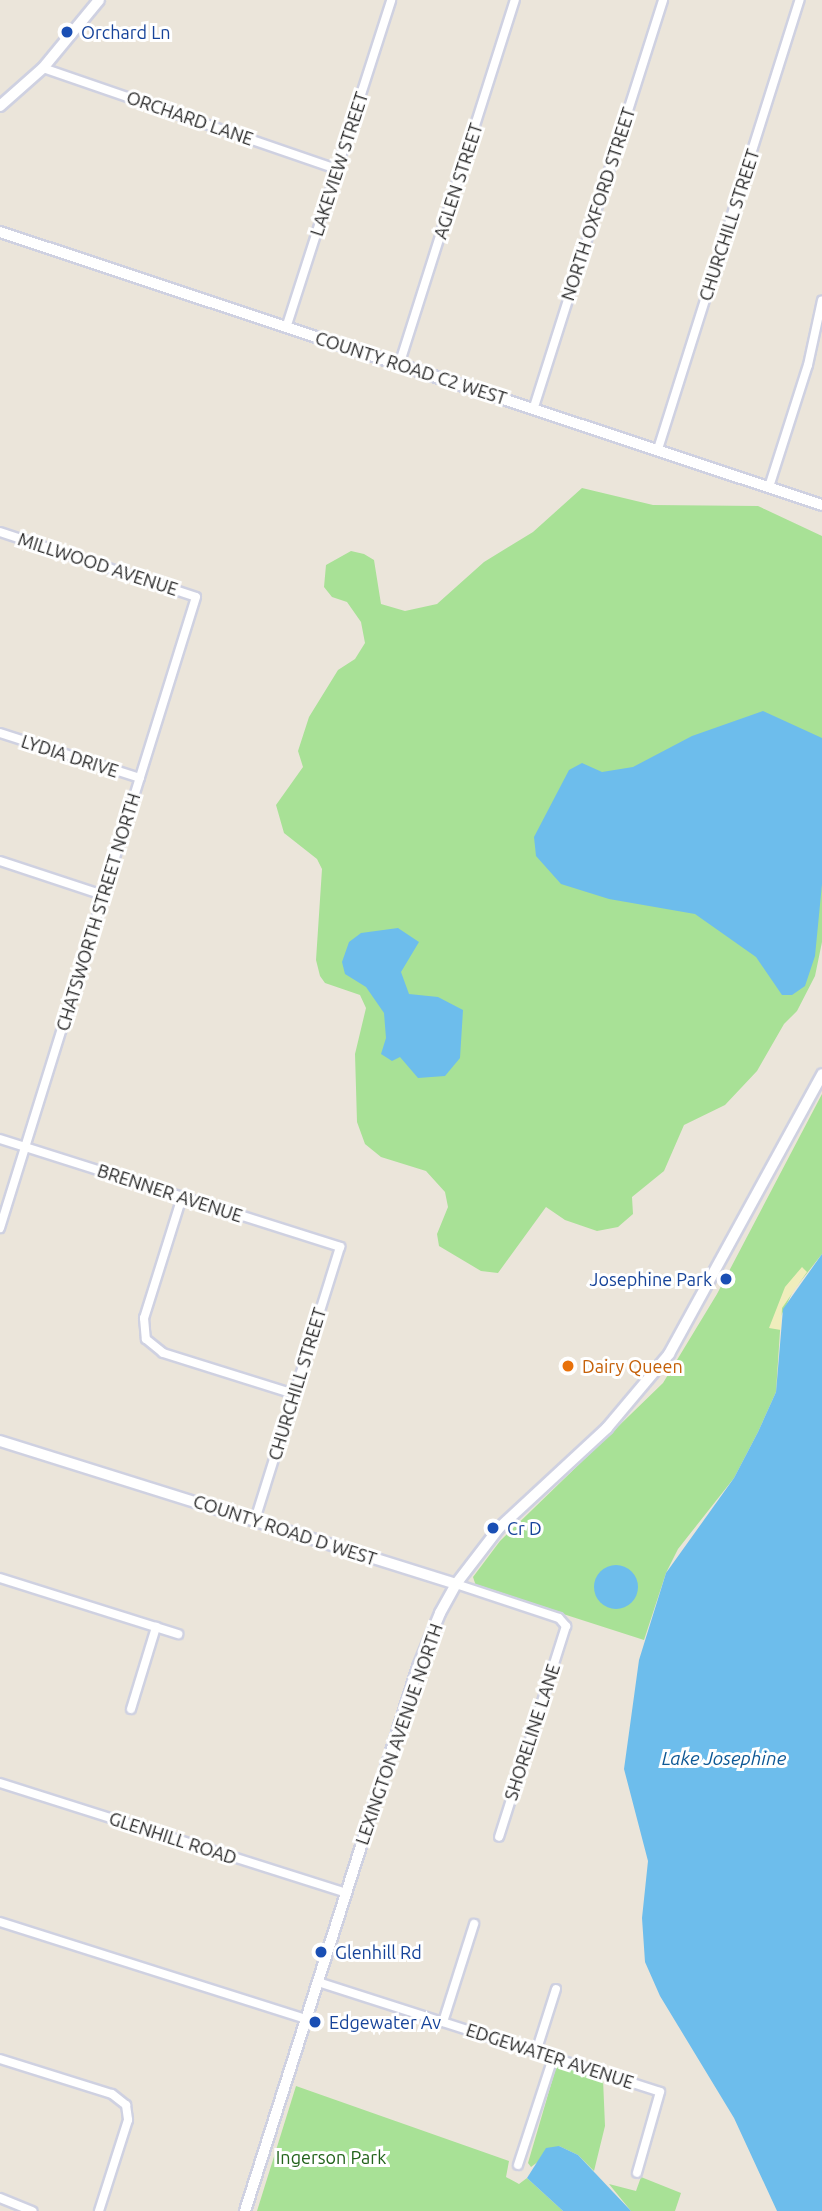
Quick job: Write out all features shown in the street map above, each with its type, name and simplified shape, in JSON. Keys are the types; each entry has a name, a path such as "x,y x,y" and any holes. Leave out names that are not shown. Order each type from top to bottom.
{"street":[{"path":"0,106 43,68 99,0"},
{"name":"LAKEVIEW STREET","path":"286,328 391,0"},
{"name":"AGLEN STREET","path":"400,362 515,0"},
{"name":"NORTH OXFORD STREET","path":"534,407 663,0"},
{"name":"CHURCHILL STREET","path":"658,449 800,0"},
{"name":"ORCHARD LANE","path":"43,68 337,169"},
{"name":"COUNTY ROAD C2 WEST","path":"0,232 286,328 400,362 822,505"},
{"path":"769,486 808,365 822,300"},
{"name":"MILLWOOD AVENUE","path":"0,532 195,597"},
{"name":"CHATSWORTH STREET NORTH","path":"0,1228 195,597"},
{"name":"LYDIA DRIVE","path":"0,733 140,778"},
{"path":"0,861 103,895"},
{"name":"LEXINGTON AVENUE NORTH","path":"245,2211 418,1667 456,1584 499,1528 607,1428 669,1354 822,1074"},
{"name":"BRENNER AVENUE","path":"0,1139 340,1248"},
{"path":"182,1197 144,1318 146,1339 163,1353 294,1394"},
{"name":"CHURCHILL STREET","path":"255,1520 340,1248"},
{"name":"COUNTY ROAD D WEST","path":"0,1441 456,1584 559,1618 566,1626"},
{"path":"0,1578 178,1634"},
{"name":"SHORELINE LANE","path":"499,1837 566,1626"},
{"path":"131,1709 156,1628"},
{"name":"GLENHILL ROAD","path":"0,1783 346,1893"},
{"path":"0,1922 306,2019"},
{"path":"443,2022 474,1924"},
{"name":"EDGEWATER AVENUE","path":"318,1982 660,2092 637,2173"},
{"path":"536,2052 556,1989"},
{"path":"518,2165 553,2058"},
{"path":"0,2059 112,2095 126,2105 128,2120 99,2211"},
{"path":"0,2198 33,2211"}],"green space":[{"path":"582,488 653,505 758,506 822,536 822,942 815,976 797,1011 784,1024 757,1071 725,1105 684,1125 664,1171 632,1197 633,1214 618,1227 597,1231 565,1220 546,1207 498,1273 481,1271 439,1246 437,1234 448,1207 445,1192 426,1171 381,1157 365,1144 357,1122 355,1054 366,1008 360,995 325,983 320,976 316,960 322,869 317,859 284,833 276,805 303,767 298,751 309,717 338,670 355,659 365,643 361,622 347,602 332,597 324,587 326,565 351,551 364,554 374,560 381,604 405,611 437,604 484,562 533,532"},
{"path":"822,1094 822,1254 793,1291 781,1316 776,1392 758,1432 734,1478 678,1549 666,1573 644,1640 476,1586 473,1577 500,1541 663,1383 717,1294"},
{"path":"557,2064 603,2079 605,2126 594,2171 578,2155 559,2146 531,2167 528,2163"},
{"name":"Ingerson Park","path":"296,2086 509,2161 506,2177 519,2184 527,2178 563,2211 257,2211"},
{"path":"641,2177 681,2193 675,2211 631,2211 609,2184 636,2191"}],"sand":[{"path":"802,1267 807,1272 782,1308 781,1330 769,1328 785,1287"}],"water":[{"path":"763,711 822,738 822,884 815,956 805,986 792,995 782,995 756,957 695,914 609,899 561,884 536,856 534,837 569,770 582,763 602,772 633,767 692,736"},
{"path":"398,928 419,942 401,972 409,994 438,997 463,1010 460,1058 445,1076 418,1078 400,1057 392,1061 381,1054 386,1038 384,1013 366,987 345,974 342,962 349,942 361,933"},
{"name":"Lake Josephine","path":"822,1254 822,2211 777,2211 734,2118 660,1996 645,1962 642,1918 648,1861 624,1769 639,1660 666,1573 734,1478 758,1432 776,1392 783,1309"},
{"path":"616,1565 625,1566 632,1571 637,1578 637,1596 632,1603 625,1608 616,1609 607,1608 600,1603 595,1596 594,1587 595,1578 600,1571 607,1566"},
{"path":"559,2146 578,2155 631,2211 563,2211 527,2178 546,2148"}],"place":[{"name":"Orchard Ln","path":"67,32"},
{"name":"Josephine Park","path":"726,1279"},
{"name":"Dairy Queen","path":"568,1366"},
{"name":"Cr D","path":"493,1528"},
{"name":"Glenhill Rd","path":"321,1952"},
{"name":"Edgewater Av","path":"315,2022"}]}
